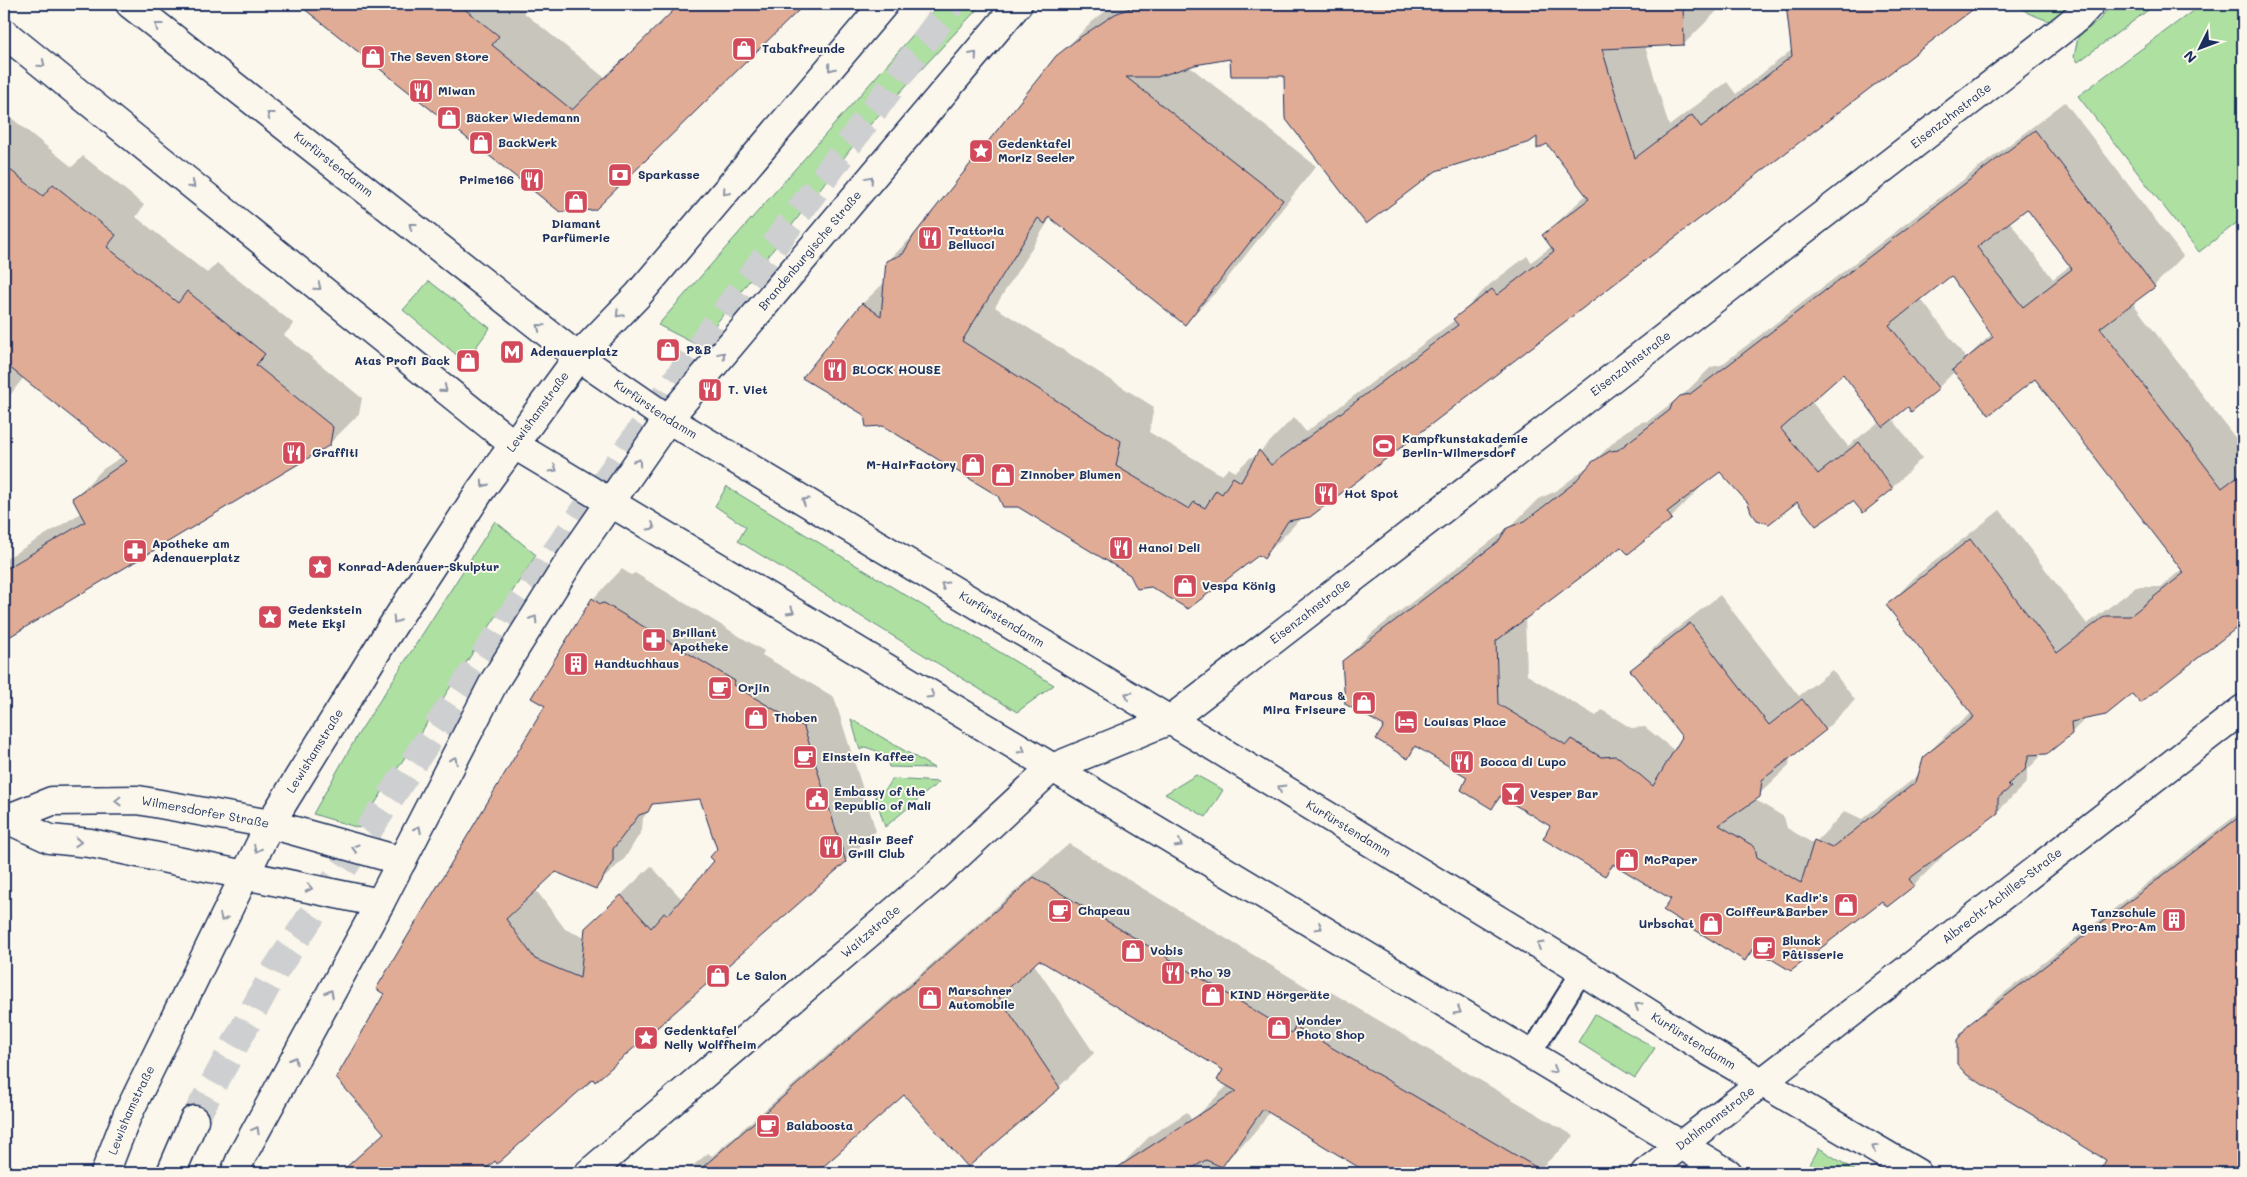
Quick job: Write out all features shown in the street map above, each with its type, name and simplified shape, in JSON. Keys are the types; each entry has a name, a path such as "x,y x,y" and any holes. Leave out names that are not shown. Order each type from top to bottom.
{"main road":[{"name":"Kurfürstendamm","path":"130,4 578,357 668,419 1170,720 1582,971 1705,1049 1917,1173"},
{"path":"578,357 638,295 884,4"},
{"name":"Brandenburgische Straße","path":"610,502 668,419 1018,4"},
{"name":"Eisenzahnstraße","path":"1170,720 2058,34 2090,4"},
{"path":"4,33 512,444 1728,1173"},
{"name":"Lewishamstraße","path":"105,1173 127,1116 270,824 386,636 480,491 512,444 578,357"},
{"path":"235,1173 242,1156 380,903 494,682 571,559 610,502"},
{"name":"Albrecht-Achilles-Straße","path":"1762,1082 2243,708"},
{"name":"Waitzstraße","path":"589,1173 938,874 1052,768 1170,720"},
{"name":"Wilmersdorfer Straße","path":"6,820 52,801 138,800 270,824 402,861"},
{"name":"Wilmersdorfer Straße","path":"6,820 50,839 90,843 380,903"},
{"name":"Dahlmannstraße","path":"1645,1173 1682,1147 1762,1082"},
{"path":"171,1173 194,1120"}],"lane":[{"path":"1530,1055 1582,971"}],"green space":[{"path":"940,4 982,4 866,129 699,346 658,325"},
{"path":"2016,4 2068,4 2051,22 2028,13"},
{"path":"2111,4 2155,5 2078,62 2074,57 2078,37 2100,19"},
{"path":"2202,4 2243,4 2243,218 2199,252 2078,96"},
{"path":"429,281 490,328 465,362 403,310"},
{"path":"727,486 1054,685 1017,712 738,541 746,527 715,506"},
{"path":"495,521 536,555 359,828 313,814 357,736"},
{"path":"851,719 934,768 889,767 888,762 881,753 865,747 860,750"},
{"path":"1196,775 1223,790 1206,817 1165,794"},
{"path":"892,779 939,782 885,827 875,795 885,789"},
{"path":"1595,1014 1655,1048 1635,1078 1578,1042"},
{"path":"1819,1148 1859,1173 1805,1173"}],"building":[{"path":"298,4 458,4 499,36 492,45 572,110 680,4 805,4 595,210 560,212"},
{"path":"1140,4 1683,4 1684,45 1602,49 1635,158 1692,115 1701,127 1792,56 1786,4 1980,4 1310,517 1288,521 1264,559 1259,555 1188,609 1151,587 1137,589 1130,575 1018,507 1003,507 998,496 883,426 866,427 864,415 802,378 862,303 881,316 886,261 903,254 914,235 1056,56 1115,14","holes":["1230,59 1231,76 1284,76 1285,118 1366,224 1436,171 1530,142 1537,137 1537,149 1547,144 1589,199 1542,235 1554,251 1497,295 1492,289 1453,319 1458,325 1271,465 1259,450 1241,482 1233,477 1222,494 1216,490 1205,508 1194,502 1189,509 1116,466 1121,441 962,341 1038,218 1045,224 1049,217 1185,325 1283,200 1126,77 1157,77 1195,65"]},
{"path":"2035,130 2155,287 2100,328 2222,488 2243,472 2243,623 2140,703 2132,694 2106,715 2071,722 2072,734 2047,754 2029,755 2025,770 2008,784 2011,787 1998,798 1998,813 1909,879 1914,886 1887,907 1882,901 1791,971 1753,948 1745,961 1663,910 1671,899 1613,864 1605,876 1543,839 1550,826 1500,796 1492,809 1461,790 1467,777 1415,746 1408,759 1376,739 1384,726 1345,704 1342,661 1498,542 1507,528 1525,521 1574,483 1592,462 1610,451 1618,450 1670,410 1672,404 1680,396 1690,394","holes":["2027,209 2072,269 2023,307 1977,247","1951,276 1993,337 1952,370 1989,415 2035,379 2184,573 2130,616 2105,616 2057,653 1970,539 1886,605 1974,717 1924,756 1916,782 1832,848 1814,840 1801,883 1757,857 1755,847 1719,825 1760,797 1762,780 1826,730 1802,699 1769,725 1690,623 1630,670 1682,737 1653,786 1620,758 1615,756 1601,757 1571,739 1566,745 1498,704 1496,641 1621,547 1628,554 1672,519 1667,512 1720,472 1748,503 1751,512 1757,520 1769,524 1797,502 1816,526 1853,501 1863,513 1893,489 1859,442 1818,474 1781,429 1843,374 1883,427 1908,407 1911,412 1939,389 1889,325"]},
{"path":"4,165 43,196 53,184 116,235 107,247 178,303 187,291 265,354 256,365 333,427 330,445 4,640 4,570 85,522 72,498 127,461 4,363"},
{"path":"592,598 600,604 604,603 735,681 733,685 804,727 846,862 595,1082 593,1079 497,1164 495,1161 481,1173 340,1173 384,1133 336,1078 384,994 376,989 545,706 531,698","holes":["700,799 717,849 710,857 714,861 668,915 664,913 651,928 621,895 585,928 580,978 535,959 506,919 556,872 596,889 613,861 613,849 639,815 648,812 652,804"]},
{"name":"Tanzschule Agens Pro-Am","path":"2243,814 2243,1160 2226,1173 2099,1173 2106,1160 1967,1075 1957,1064 1957,1040 1968,1025"},
{"path":"1034,877 1292,1033 1295,1026 1546,1173 1368,1173 1263,1109 1222,1167 1206,1160 1184,1173 1109,1173 1236,1091 1217,1080 1223,1070 1039,960 999,997 1060,1088 968,1167 904,1095 816,1173 696,1173"}],"tunnel":[{"path":"194,1120 276,969 511,616 708,335 952,4"}],"place":[{"name":"Tabakfreunde","path":"744,49"},
{"name":"The Seven Store","path":"373,57"},
{"name":"Miwan","path":"421,91"},
{"name":"Bäcker Wiedemann","path":"449,118"},
{"name":"BackWerk","path":"481,143"},
{"name":"Gedenktafel Moriz Seeler","path":"981,151"},
{"name":"Sparkasse","path":"620,175"},
{"name":"Prime166","path":"532,180"},
{"name":"Diamant Parfümerie","path":"576,202"},
{"name":"Trattoria Bellucci","path":"930,238"},
{"name":"P&B","path":"668,350"},
{"name":"Adenauerplatz","path":"512,352"},
{"name":"Atas Profi Back","path":"468,361"},
{"name":"BLOCK HOUSE","path":"835,370"},
{"name":"T. Viet","path":"710,390"},
{"name":"Kampfkunstakademie Berlin-Wilmersdorf","path":"1384,446"},
{"name":"Graffiti","path":"294,453"},
{"name":"M-HairFactory","path":"973,465"},
{"name":"Zinnober Blumen","path":"1003,475"},
{"name":"Hot Spot","path":"1326,494"},
{"name":"Hanoi Deli","path":"1121,548"},
{"name":"Apotheke am Adenauerplatz","path":"135,551"},
{"name":"Konrad-Adenauer-Skulptur","path":"320,567"},
{"name":"Vespa König","path":"1185,586"},
{"name":"Gedenkstein Mete Ekşi","path":"270,617"},
{"name":"Brillant Apotheke","path":"654,640"},
{"name":"Handtuchhaus","path":"576,664"},
{"name":"Orjin","path":"720,688"},
{"name":"Marcus & Mira Friseure","path":"1364,703"},
{"name":"Thoben","path":"756,718"},
{"name":"Louisas Place","path":"1406,722"},
{"name":"Einstein Kaffee","path":"805,757"},
{"name":"Bocca di Lupo","path":"1462,762"},
{"name":"Vesper Bar","path":"1513,794"},
{"name":"Embassy of the Republic of Mali","path":"817,799"},
{"name":"Hasir Beef Grill Club","path":"831,847"},
{"name":"McPaper","path":"1627,860"},
{"name":"Kadir's Coiffeur&Barber","path":"1846,905"},
{"name":"Chapeau","path":"1060,911"},
{"name":"Tanzschule Agens Pro-Am","path":"2174,920"},
{"name":"Urbschat","path":"1711,924"},
{"name":"Blunck Pâtisserie","path":"1764,948"},
{"name":"Vobis","path":"1133,951"},
{"name":"Pho 79","path":"1173,973"},
{"name":"Le Salon","path":"718,976"},
{"name":"KIND Hörgeräte","path":"1213,995"},
{"name":"Marschner Automobile","path":"930,998"},
{"name":"Wonder Photo Shop","path":"1279,1028"},
{"name":"Gedenktafel Nelly Wolffheim","path":"646,1038"},
{"name":"Balaboosta","path":"768,1126"}]}
